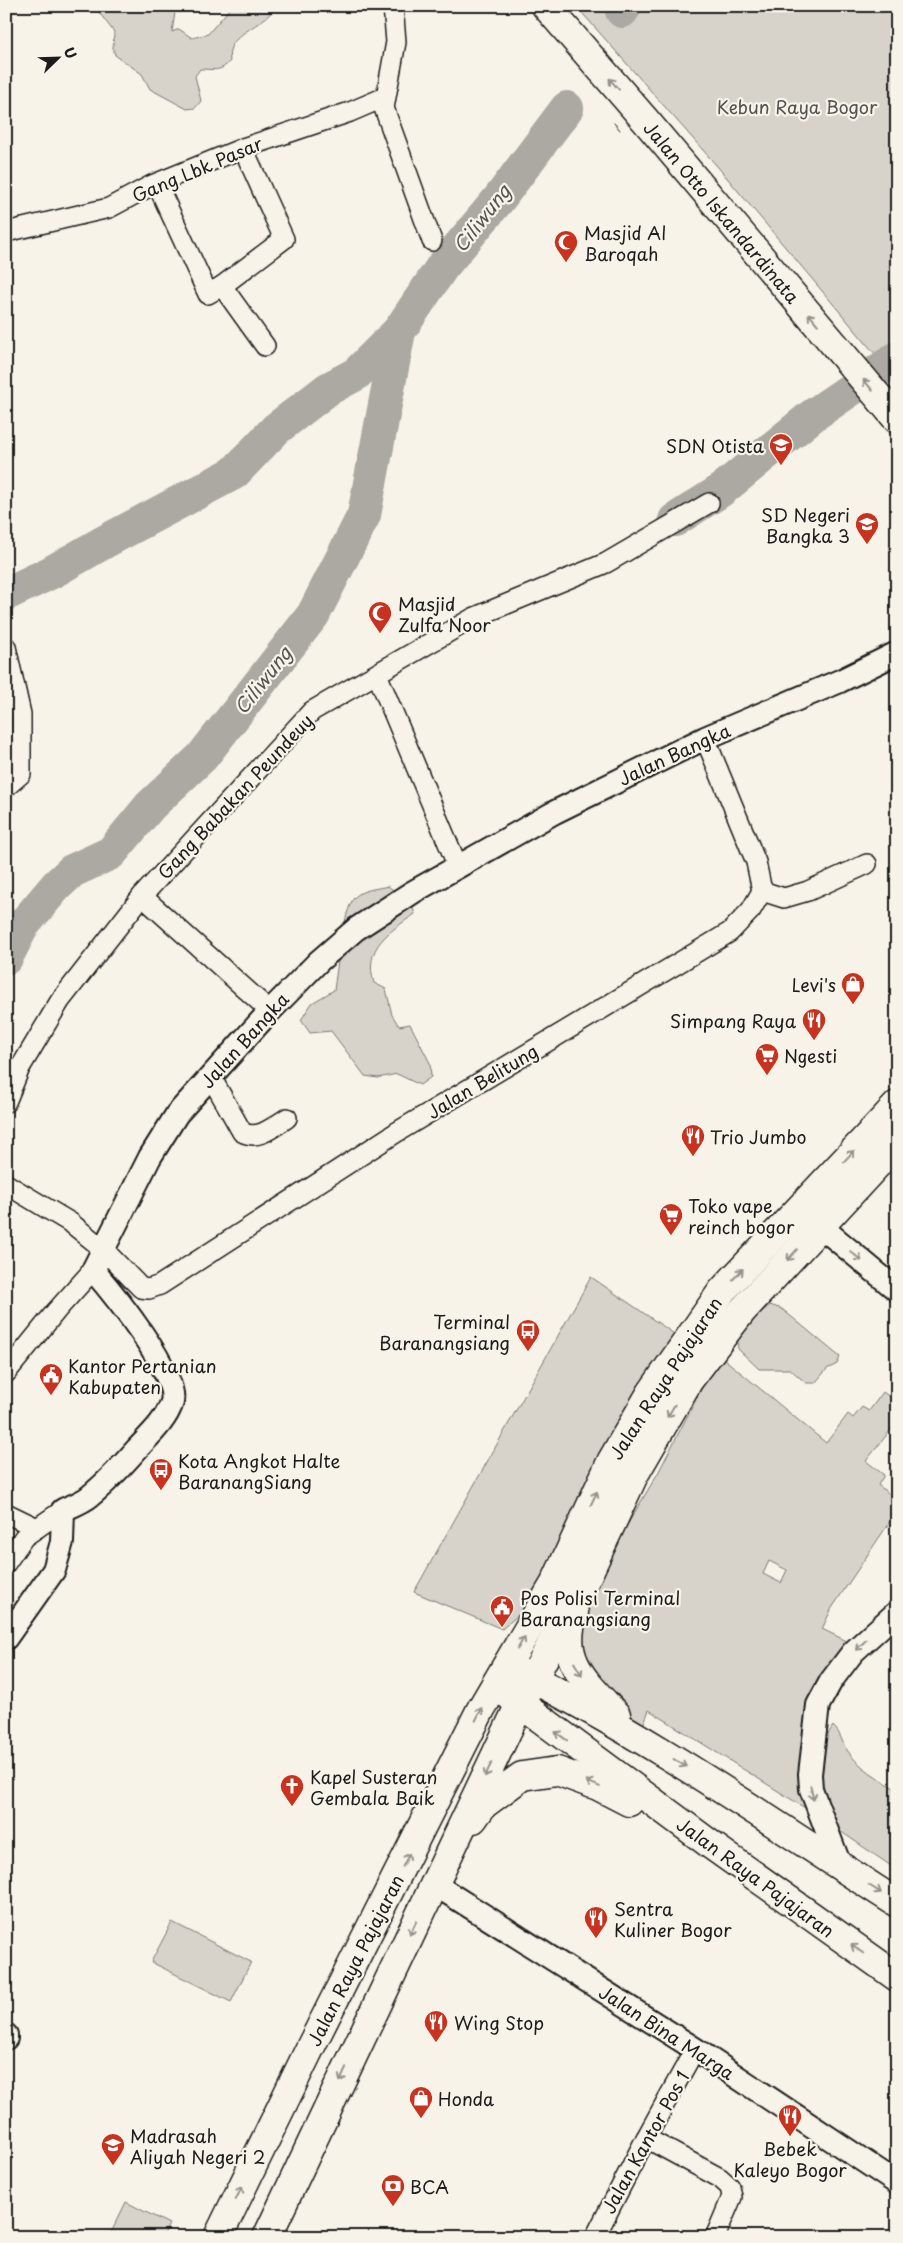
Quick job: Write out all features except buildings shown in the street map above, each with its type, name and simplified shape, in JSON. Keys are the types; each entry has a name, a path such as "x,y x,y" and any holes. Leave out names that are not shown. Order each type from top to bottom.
{"main road":[{"name":"Jalan Otto Iskandardinata","path":"546,6 646,121 895,417"},
{"name":"Jalan Raya Pajajaran","path":"267,2237 532,1678 588,1574 679,1372 722,1291 897,1105"},
{"name":"Jalan Raya Pajajaran","path":"218,2237 312,2044 482,1709 555,1583 612,1460 679,1372 742,1311 819,1225 897,1143"},
{"path":"588,1574 572,1618 567,1641 576,1669 638,1738"},
{"name":"Jalan Raya Pajajaran","path":"502,1676 520,1704 714,1847 897,1977"},
{"path":"502,1676 532,1678 579,1702 704,1778 897,1903"},
{"path":"449,1852 484,1805 500,1790 522,1776 557,1771 598,1786 714,1847"}],"street":[{"path":"393,6 396,42 385,97 386,116 432,241"},
{"name":"Gang Lbk Pasar","path":"6,232 109,208 157,184 243,148 350,112 385,97"},
{"path":"157,184 208,294 222,286 284,239 243,148"},
{"path":"222,286 265,346"},
{"name":"Gang Babakan Peundeuy","path":"6,1102 20,1068 60,1001 142,896 312,711 473,618 606,563 708,503"},
{"path":"6,647 23,724 20,738 21,774 6,787"},
{"name":"Jalan Bangka","path":"93,1270 150,1157 177,1114 270,1010 318,961 356,929 458,867 555,812 705,738 840,681 897,653"},
{"path":"378,674 458,867"},
{"path":"705,738 756,862 762,891 784,898 808,891 867,864"},
{"name":"Jalan Belitung","path":"103,1249 141,1288 148,1289 160,1285 388,1137 730,932 751,910 762,891"},
{"path":"142,896 270,1010"},
{"path":"211,1077 242,1132 249,1136 258,1135 287,1118"},
{"path":"6,1184 71,1224 103,1249"},
{"path":"819,1225 897,1290"},
{"path":"6,1373 44,1324 93,1270 119,1301 152,1349 170,1382 172,1400 165,1418 129,1458 89,1497 63,1510 24,1538 6,1563"},
{"path":"6,1638 54,1570 62,1542 63,1510"},
{"path":"6,1513 37,1528"},
{"path":"841,1868 811,1789 810,1774 818,1705 831,1681 853,1652 897,1612"},
{"name":"Jalan Bina Marga","path":"434,1884 695,2048 897,2184"},
{"name":"Jalan Kantor Pos 1","path":"595,2237 695,2048"},
{"path":"646,2138 720,2178 730,2187 732,2197 715,2237"}],"green space":[{"path":"94,6 176,6 172,32 179,29 192,38 208,34 232,6 276,6 270,14 246,31 233,44 230,51 230,61 226,65 216,70 200,69 195,76 201,101 195,108 187,109 150,89 142,74 115,55 113,48 114,32"},
{"name":"Kebun Raya Bogor","path":"576,6 897,6 897,380 717,166"},
{"path":"388,886 412,905 415,914 388,934 375,950 372,960 374,983 386,989 392,1015 399,1026 410,1024 430,1063 431,1077 420,1085 397,1074 378,1078 365,1076 331,1031 310,1033 301,1020 312,1003 334,990 344,928 350,905 354,898 365,891"},
{"path":"591,1277 686,1342 555,1583 502,1629 414,1592"},
{"path":"770,1305 782,1309 840,1357 837,1364 827,1369 815,1383 806,1383 790,1369 759,1369 738,1349 738,1342 743,1330"},
{"path":"723,1358 826,1443 848,1414 853,1418 862,1407 869,1411 883,1392 897,1402 897,1422 866,1461 884,1475 878,1485 897,1500 897,1511 832,1608 822,1629 859,1647 814,1734 827,1736 833,1726 838,1731 847,1750 857,1762 897,1790 897,1870 821,1818 649,1710 638,1738 576,1669 572,1618 658,1473 704,1384","holes":["769,1561 787,1570 781,1583 763,1574"]},
{"path":"172,1922 251,1962 231,2002 151,1962"},
{"path":"126,2202 169,2224 163,2237 109,2237"}],"waterway":[{"name":"Ciliwung","path":"622,11 625,6"},
{"name":"Ciliwung","path":"6,958 23,925 56,886 72,871 111,853 150,806 202,757 313,615 364,515 399,331 442,267 499,199 567,108"},
{"name":"Ciliwung","path":"6,594 52,572 234,473 276,429 328,389 356,374 399,331"},
{"path":"675,520 720,491 812,416 897,358"}],"tram line":[{"path":"614,123 620,130"}],"place":[{"name":"Masjid Al Baroqah","path":"566,263"},
{"name":"SDN Otista","path":"781,466"},
{"name":"SD Negeri Bangka 3","path":"867,545"},
{"name":"Masjid Zulfa Noor","path":"380,634"},
{"name":"Levi's","path":"853,1005"},
{"name":"Simpang Raya","path":"814,1041"},
{"name":"Ngesti","path":"767,1076"},
{"name":"Trio Jumbo","path":"693,1157"},
{"name":"Toko vape reinch bogor","path":"671,1236"},
{"name":"Terminal Baranangsiang","path":"528,1352"},
{"name":"Kantor Pertanian Kabupaten","path":"51,1396"},
{"name":"Kota Angkot Halte BaranangSiang","path":"161,1491"},
{"name":"Pos Polisi Terminal Baranangsiang","path":"502,1628"},
{"name":"Kapel Susteran Gembala Baik","path":"292,1807"},
{"name":"Sentra Kuliner Bogor","path":"596,1939"},
{"name":"Wing Stop","path":"436,2043"},
{"name":"Honda","path":"421,2119"},
{"name":"Bebek Kaleyo Bogor","path":"790,2137"},
{"name":"Madrasah Aliyah Negeri 2","path":"113,2166"},
{"name":"BCA","path":"393,2207"}]}
